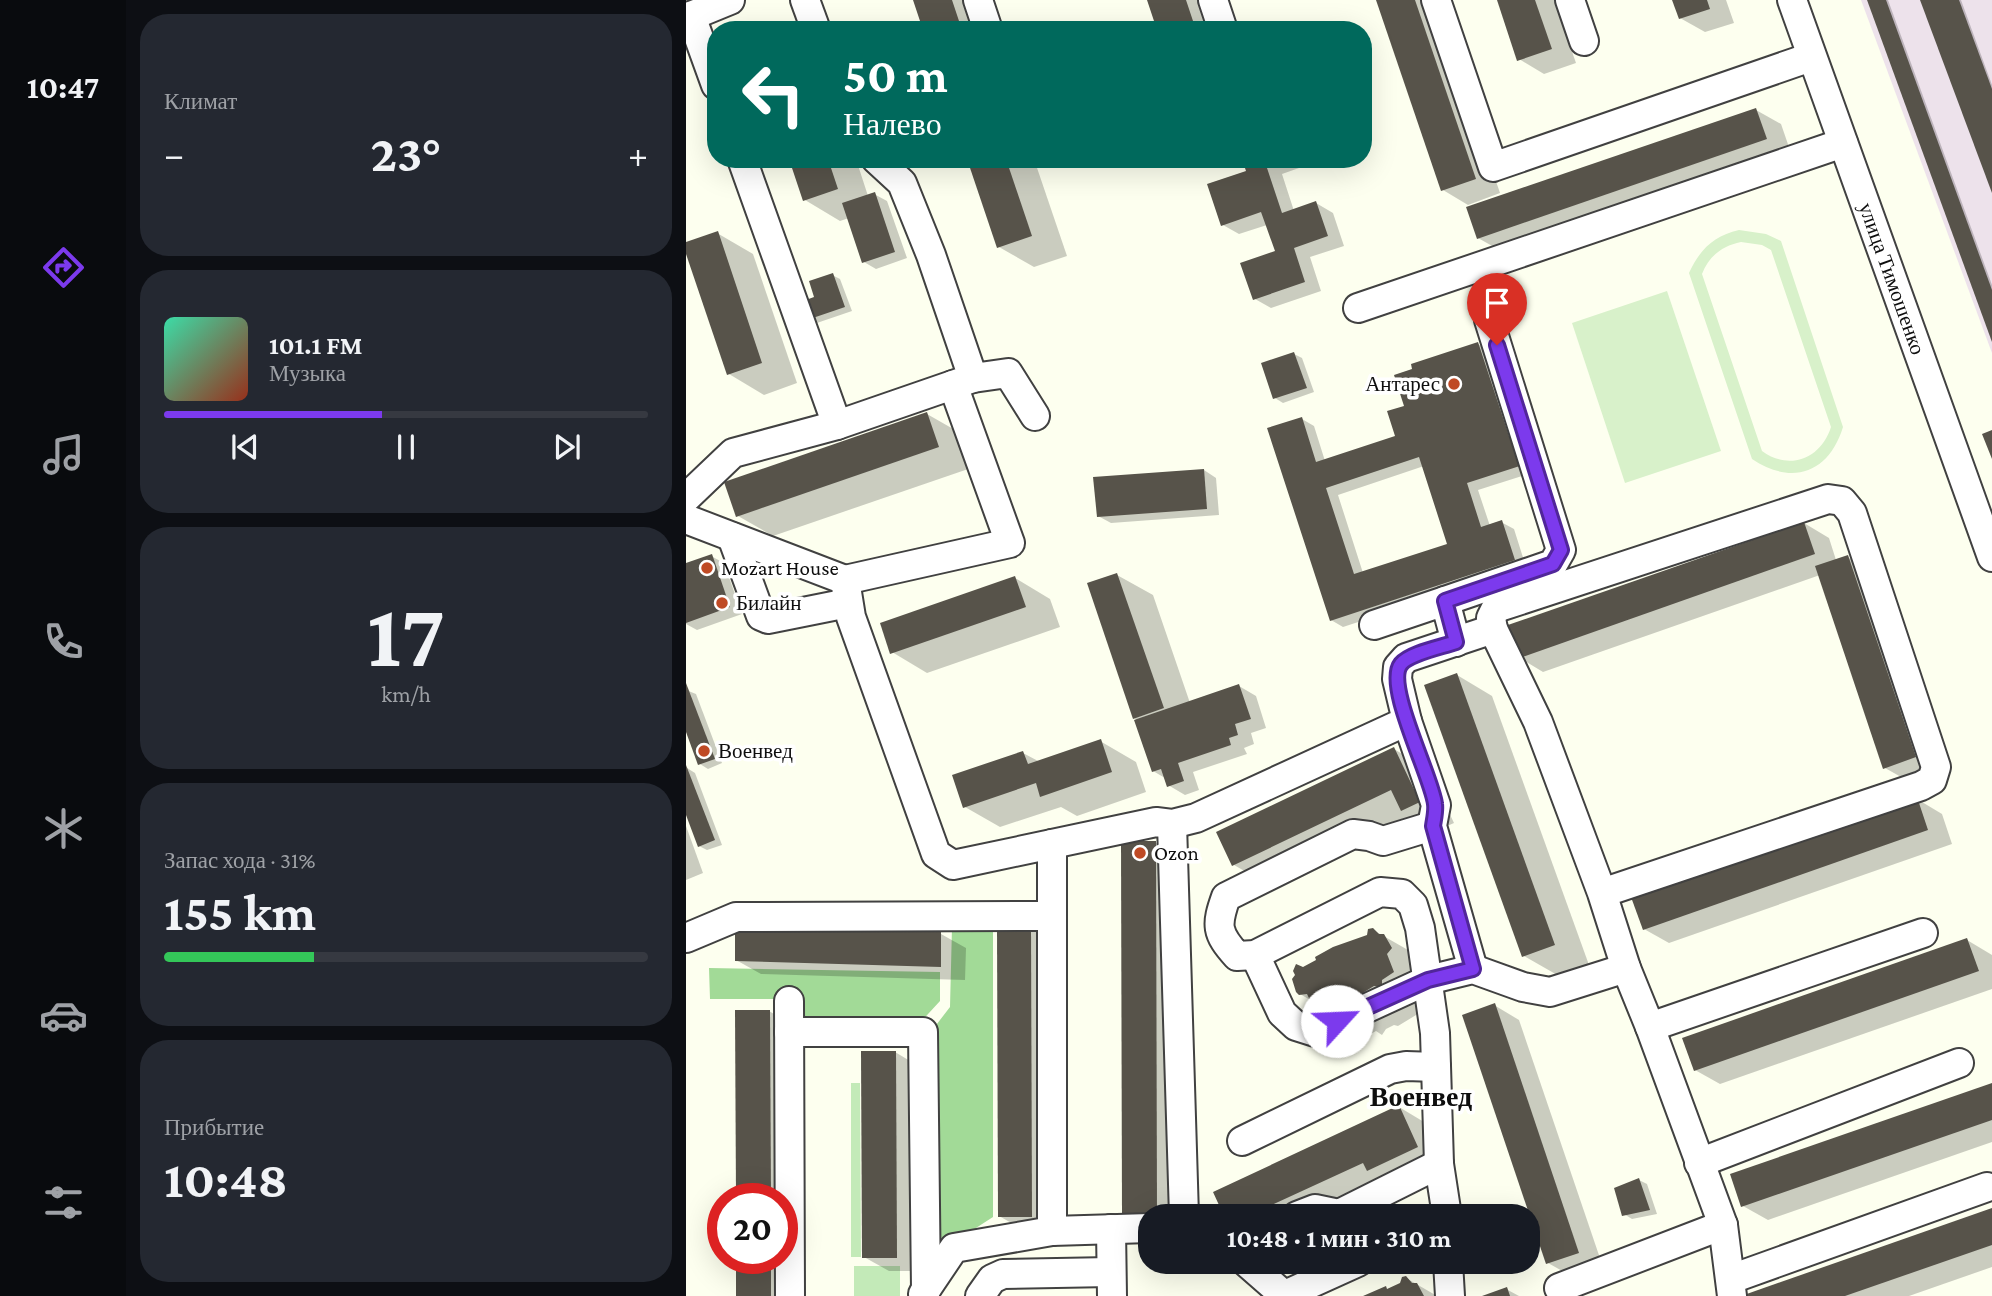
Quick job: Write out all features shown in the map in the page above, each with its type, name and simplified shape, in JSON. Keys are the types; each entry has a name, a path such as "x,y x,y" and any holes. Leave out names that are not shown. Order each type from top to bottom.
{"street":[{"path":"707,62 689,17 730,0"},
{"path":"805,0 813,21"},
{"path":"978,0 985,21"},
{"path":"1213,0 1220,21"},
{"path":"1436,0 1493,167 1811,57"},
{"path":"1570,0 1584,41"},
{"name":"улица Тимошенко","path":"1792,0 1992,557"},
{"path":"1358,308 1843,143"},
{"path":"745,168 837,425"},
{"path":"732,537 761,616 768,619 847,591 1010,543 963,382 931,255 902,183 886,168"},
{"path":"1374,625 1553,564 1561,550 1489,320"},
{"path":"686,498 733,453 837,425 963,382 1008,373 1035,416"},
{"path":"1602,893 1921,786 1932,780 1936,767 1852,513 1842,501 1828,499 1496,608 1491,618 1493,629 1538,722 1602,893 1626,968 1723,1225 1731,1288 1987,1186"},
{"path":"686,519 732,537 847,591"},
{"path":"847,591 851,617 936,855 953,865 1156,822 1172,824 1196,818 1407,721"},
{"path":"1445,601 1456,642"},
{"path":"1473,969 1433,826 1436,805 1407,721 1396,679 1398,667 1406,658 1493,629"},
{"path":"1172,824 1184,1204"},
{"path":"1433,826 1383,841 1353,834 1226,897 1217,922 1226,943 1237,956 1255,955 1380,892 1402,894 1413,905 1420,928 1428,980 1436,1067 1439,1164 1445,1204"},
{"path":"1052,844 1052,1231"},
{"path":"686,938 736,917 1051,916"},
{"path":"1650,1027 1923,933"},
{"path":"1255,955 1282,1013 1296,1026 1315,1032 1428,980 1473,969 1523,987 1550,992 1626,968"},
{"path":"789,1002 790,1296"},
{"path":"789,1032 923,1032 924,1293"},
{"path":"1699,1163 1959,1063"},
{"path":"1242,1141 1390,1069 1406,1066 1436,1067"},
{"path":"1359,1204 1439,1164"},
{"path":"1559,1288 1723,1225"},
{"path":"924,1293 954,1248 1052,1231 1138,1228"},
{"path":"980,1296 992,1279 1003,1274 1111,1284 1111,1229"},
{"path":"1260,1274 1285,1296 1332,1274"},
{"path":"1449,1274 1450,1296"}],"shaded area":[{"path":"1861,0 1992,0 1992,353"}],"green space":[{"path":"1739,230 1766,234 1781,241 1843,427 1837,443 1828,455 1807,470 1781,472 1752,459 1689,273 1709,245 1722,236","holes":["1741,242 1762,245 1771,250 1831,427 1820,447 1812,454 1793,461 1772,457 1762,451 1702,274 1712,257 1728,246"]},
{"path":"1667,291 1721,451 1625,483 1572,323"},
{"path":"952,927 993,927 993,1217 951,1244 932,1244 930,1033 950,1007"},
{"path":"709,968 940,972 940,1001 917,1026 795,1026 794,999 710,999"},
{"path":"851,1083 860,1083 861,1257 851,1257"},
{"path":"854,1266 900,1266 900,1296 854,1296"}],"building":[{"path":"913,0 952,0 959,21 920,21"},
{"path":"1147,0 1186,0 1193,21 1154,21"},
{"path":"1376,0 1415,0 1476,179 1441,191"},
{"path":"1497,0 1535,0 1552,49 1517,61"},
{"path":"1672,0 1707,0 1710,9 1679,19"},
{"path":"1867,0 1886,0 1992,290 1992,342"},
{"path":"1920,0 1959,0 1992,89 1992,193"},
{"path":"1756,108 1767,139 1477,239 1466,207"},
{"path":"792,168 831,168 838,189 803,201"},
{"path":"970,168 1009,168 1032,236 997,248"},
{"path":"1245,168 1267,168 1282,213 1316,201 1328,236 1294,248 1305,282 1253,300 1240,263 1275,251 1261,212 1221,226 1207,184 1246,171"},
{"path":"875,192 895,252 862,263 842,203"},
{"path":"718,231 762,363 727,375 686,254 686,242"},
{"path":"833,273 845,307 801,322 795,304 814,297 809,281"},
{"path":"1478,342 1509,436 1519,433 1529,463 1467,483 1481,527 1502,520 1515,560 1330,621 1267,428 1302,417 1316,462 1395,436 1387,411 1404,406 1394,375 1412,369 1411,364","holes":["1419,457 1447,544 1354,574 1326,488"]},
{"path":"1294,352 1307,388 1273,399 1261,363"},
{"path":"927,412 939,447 736,517 724,482"},
{"path":"1992,430 1992,459 1982,434"},
{"path":"1204,469 1207,509 1097,517 1093,477"},
{"path":"1804,522 1815,554 1517,659 1505,626"},
{"path":"712,554 730,607 686,623 686,563"},
{"path":"1848,555 1916,757 1883,769 1815,566"},
{"path":"1117,573 1164,708 1133,719 1087,583"},
{"path":"1015,576 1026,607 890,654 880,623"},
{"path":"1457,673 1555,945 1522,957 1424,685"},
{"path":"686,683 715,759 698,765 686,732"},
{"path":"1239,684 1251,719 1235,724 1238,735 1229,738 1231,745 1178,763 1184,781 1167,787 1161,769 1152,772 1134,720"},
{"path":"1101,739 1112,772 1040,797 1036,783 963,808 952,775 1023,751 1028,764"},
{"path":"1394,747 1420,802 1401,811 1391,790 1232,866 1216,832"},
{"path":"686,765 715,840 698,847 686,815"},
{"path":"1917,797 1928,830 1643,930 1631,897"},
{"path":"1121,841 1156,841 1157,1204 1138,1204 1138,1215 1122,1215"},
{"path":"735,926 941,932 941,967 735,961"},
{"path":"997,927 1031,927 1032,1217 998,1217"},
{"path":"1373,928 1379,934 1384,934 1392,948 1387,954 1394,972 1382,980 1382,987 1374,986 1351,1000 1340,1003 1335,1009 1330,1005 1320,1011 1314,1008 1307,994 1299,995 1296,992 1292,979 1296,964 1303,967 1333,947 1367,935 1368,929"},
{"path":"1967,938 1979,971 1694,1071 1682,1038"},
{"path":"1495,1003 1579,1253 1546,1264 1540,1246 1540,1204 1526,1204 1462,1015"},
{"path":"735,1010 770,1010 771,1183 736,1183"},
{"path":"861,1051 896,1051 897,1258 862,1258"},
{"path":"1992,1083 1992,1120 1741,1207 1730,1174"},
{"path":"1399,1105 1418,1147 1367,1171 1363,1163 1274,1204 1218,1204 1213,1192"},
{"path":"1639,1178 1650,1210 1622,1216 1614,1188"},
{"path":"1992,1208 1992,1245 1845,1296 1741,1296"},
{"path":"736,1274 771,1274 771,1296 736,1296"},
{"path":"1406,1276 1412,1283 1417,1283 1424,1296 1363,1296 1400,1283 1402,1277"},
{"path":"1507,1287 1510,1296 1482,1296"}],"place":[{"name":"Антарес","path":"1454,384"},
{"name":"Mozart House","path":"707,568"},
{"name":"Билайн","path":"722,603"},
{"name":"Военвед","path":"704,751"},
{"name":"Ozon","path":"1140,853"}],"district":[{"name":"Военвед","path":"1421,1096"}],"route":[{"path":"1337,1021 1428,980 1473,969 1433,826 1436,805 1407,721 1396,679 1398,667 1406,658 1456,642 1445,601 1553,564 1561,550 1497,345"}]}
